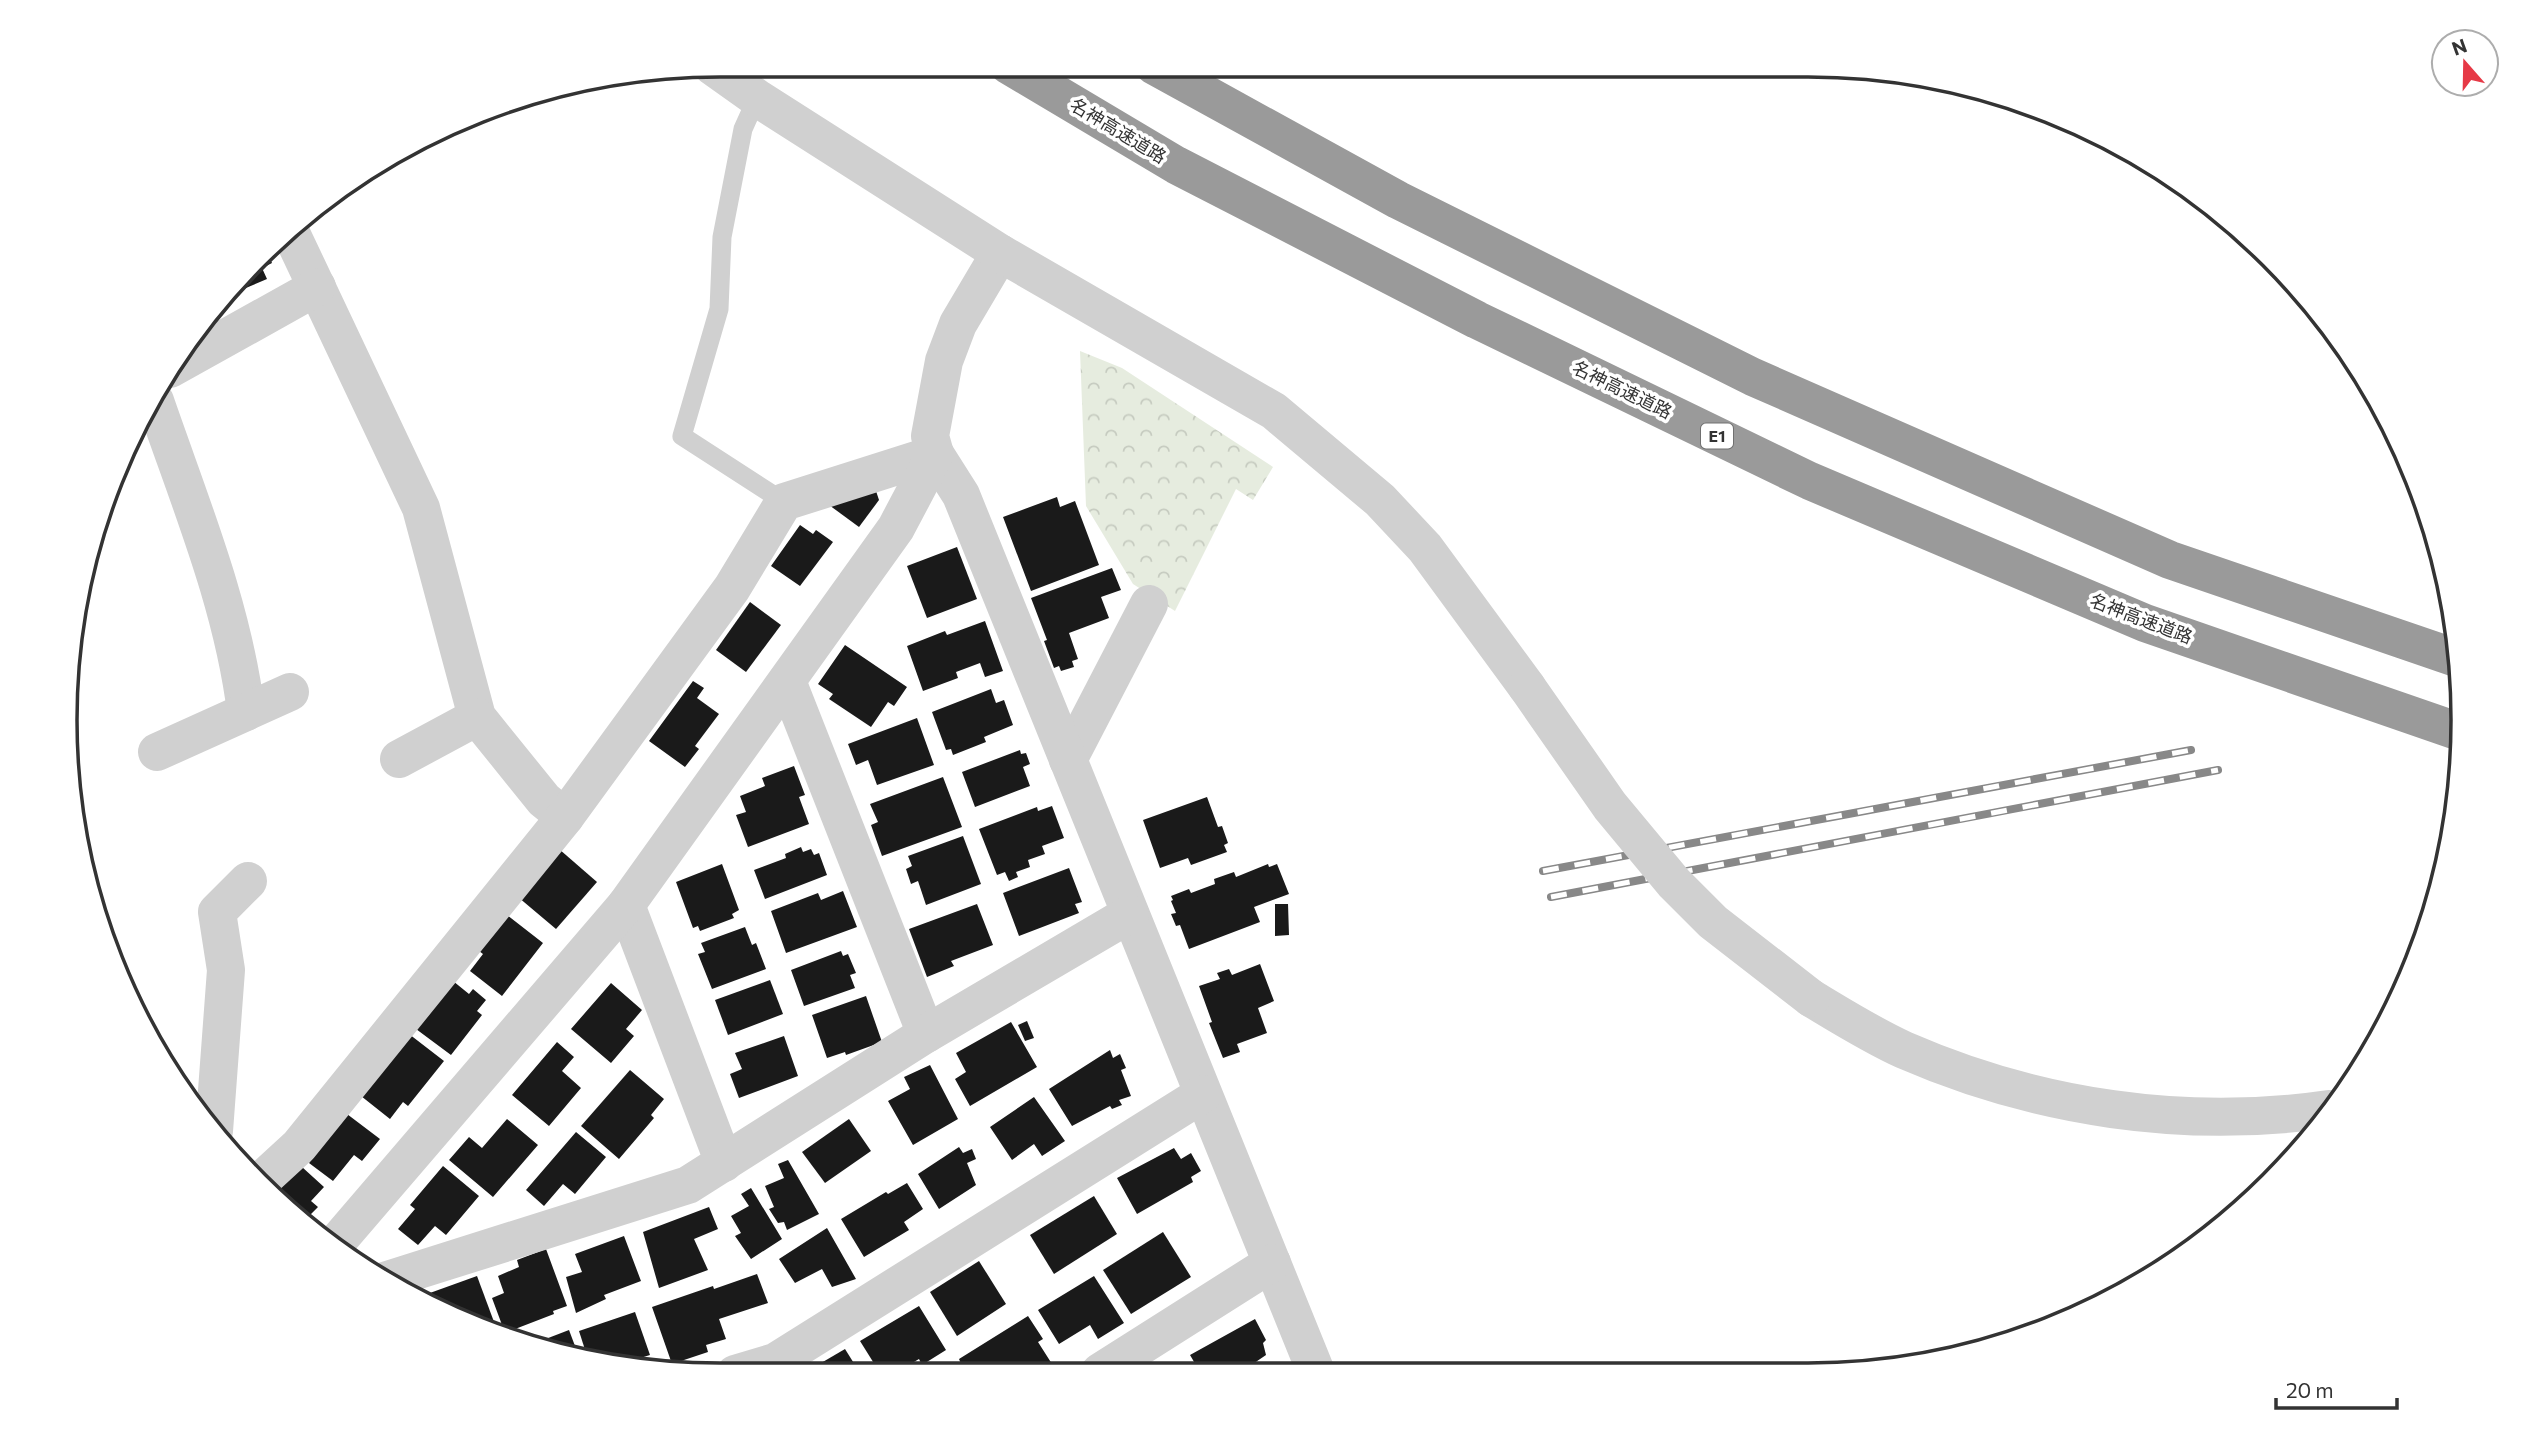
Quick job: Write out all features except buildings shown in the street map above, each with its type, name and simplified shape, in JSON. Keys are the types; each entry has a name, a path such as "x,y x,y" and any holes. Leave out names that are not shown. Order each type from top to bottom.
{"highway":[{"name":"名神高速道路","path":"1028,77 1176,165 1477,320 1810,481 2145,623 2451,729"},
{"path":"1175,77 1398,200 1754,377 2170,560 2447,655"}],"street":[{"path":"727,77 1000,253 1274,411 1331,457 1380,500 1425,548 1610,806 1674,883 1713,922 1811,998 1902,1049 2019,1090 2092,1108 2163,1116 2233,1116 2319,1110"},
{"path":"294,239 421,508 477,717 544,800 565,817"},
{"path":"1000,253 958,324 944,361 930,436 935,454 961,495 1312,1363"},
{"path":"188,359 317,287"},
{"path":"158,408 216,579 241,671 246,712"},
{"path":"266,1176 299,1146 565,817 732,588 784,502 935,454"},
{"path":"340,1238 626,905 895,528 935,454"},
{"path":"1069,760 1149,604"},
{"path":"787,681 926,1034"},
{"path":"158,752 290,692"},
{"path":"399,759 477,717"},
{"path":"215,1117 226,970 217,912 248,881"},
{"path":"626,905 724,1163"},
{"path":"398,1277 688,1185 926,1034 1130,914"},
{"path":"772,1363 1203,1094"},
{"path":"1114,1363 1272,1263"}],"lane":[{"path":"757,98 743,129 722,237 719,309 682,436 784,502"}],"green space":[{"path":"1080,351 1122,368 1273,467 1253,500 1236,489 1175,611 1133,584 1086,506"}],"railway":[{"path":"1543,871 2191,750"},
{"path":"1551,897 2218,770"}]}
